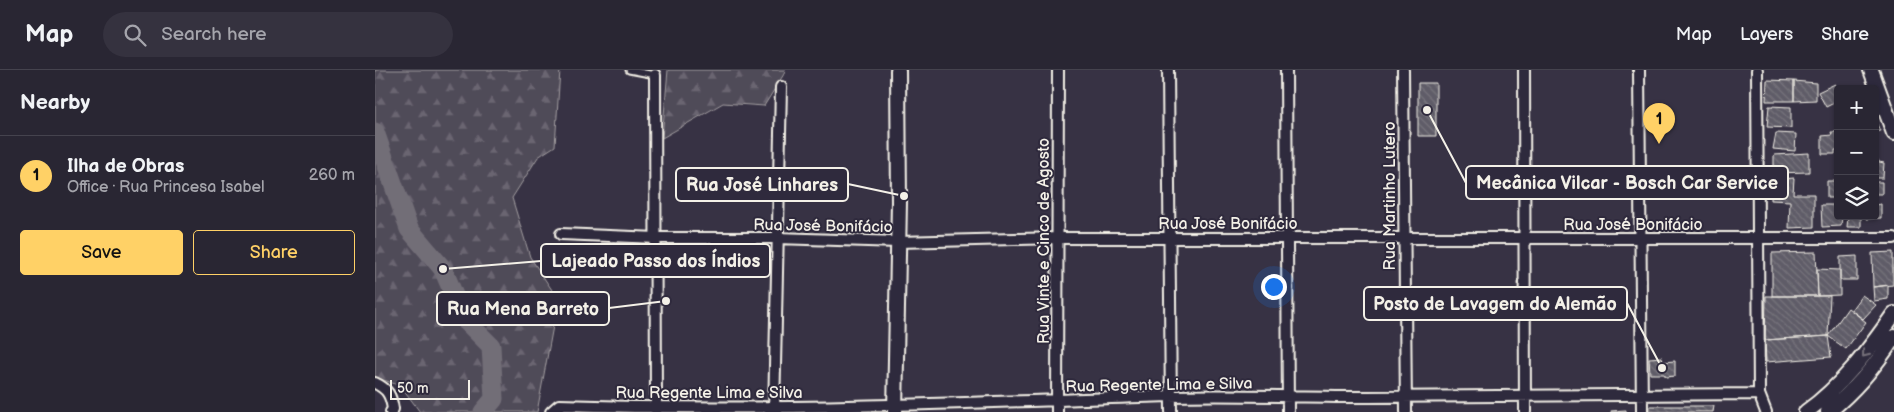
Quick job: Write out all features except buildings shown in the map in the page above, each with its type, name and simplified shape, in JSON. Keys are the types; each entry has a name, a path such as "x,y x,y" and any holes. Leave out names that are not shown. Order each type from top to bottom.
{"street":[{"path":"895,409 898,242 898,70"},
{"name":"Rua Vinte e Cinco de Agosto","path":"1058,70 1058,407"},
{"path":"1168,70 1171,412"},
{"path":"1287,70 1288,412"},
{"name":"Rua Martinho Lutero","path":"1403,70 1406,412"},
{"path":"1524,70 1525,412"},
{"path":"1639,70 1642,412"},
{"path":"1757,70 1759,394 1765,412"},
{"path":"1871,70 1894,133"},
{"path":"655,76 657,238 656,410"},
{"path":"774,410 781,87"},
{"name":"Rua José Bonifácio","path":"561,234 657,238 777,238 898,242 1058,238 1894,238"},
{"path":"1807,412 1853,369 1894,314"},
{"path":"1828,412 1865,376 1881,357 1894,337"},
{"path":"379,385 392,397 393,409 391,412"},
{"name":"Rua Regente Lima e Silva","path":"555,409 774,410 1058,407 1171,396 1525,397 1759,394"}],"lane":[{"path":"629,70 655,76"}],"green space":[{"path":"375,70 560,70 555,146 538,157 512,198 530,257 558,299 537,412 496,412 493,399 483,412 420,412 401,386 375,377"},
{"path":"668,70 785,70 764,106 723,103 662,138"}],"waterway":[{"path":"375,132 409,229 443,269 464,319 491,346 494,399 483,412"}],"place":[{"name":"Mecânica Vilcar - Bosch Car Service","path":"1427,110"},
{"name":"Ilha de Obras","path":"1659,144"},
{"name":"Rua José Linhares","path":"904,196"},
{"name":"Lajeado Passo dos Índios","path":"443,269"},
{"name":"Rua Mena Barreto","path":"666,301"},
{"name":"Posto de Lavagem do Alemão","path":"1662,368"}]}
